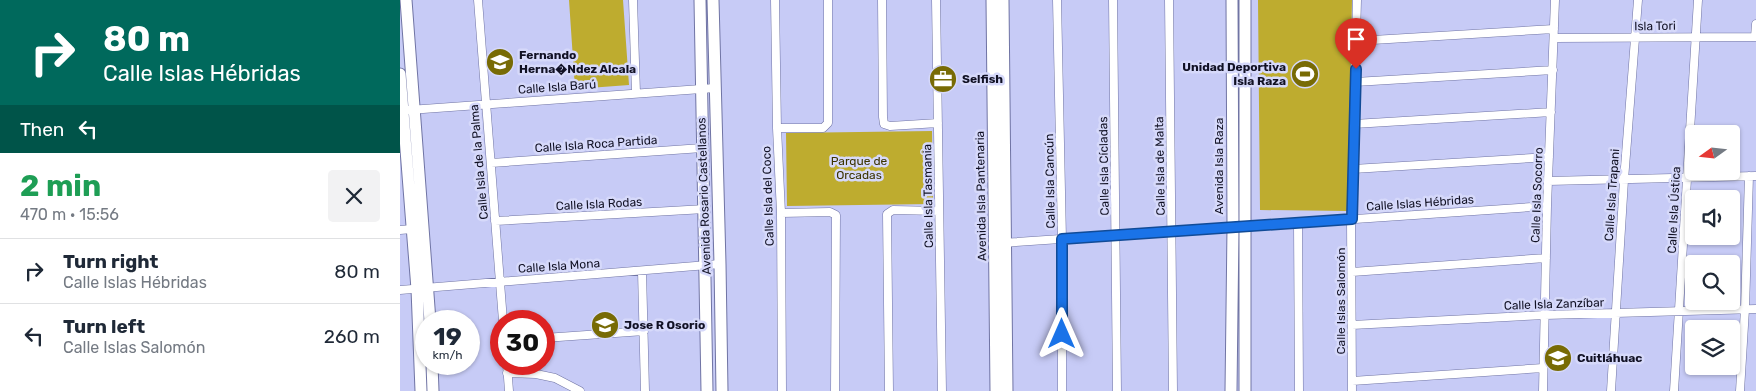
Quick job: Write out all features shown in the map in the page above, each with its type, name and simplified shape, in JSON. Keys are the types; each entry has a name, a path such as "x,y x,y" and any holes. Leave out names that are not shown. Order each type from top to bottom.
{"street":[{"path":"406,0 404,171 412,229 427,310"},
{"name":"Calle Isla de la Palma","path":"478,0 502,310"},
{"path":"633,0 636,93"},
{"name":"Avenida Rosario Castellanos","path":"700,0 707,391"},
{"name":"Avenida Rosario Castellanos","path":"713,0 722,391"},
{"name":"Calle Isla del Coco","path":"775,0 777,128 781,213 782,391"},
{"path":"777,128 823,128 827,126 828,0"},
{"path":"882,0 884,124 890,126 938,123"},
{"name":"Calle Isla Tasmania","path":"936,0 942,391"},
{"name":"Avenida Isla Pantenaria","path":"992,0 1007,391"},
{"name":"Avenida Isla Pantenaria","path":"996,391 1001,243 1003,0"},
{"name":"Calle Isla Cancún","path":"1057,0 1062,239 1062,391"},
{"name":"Calle Isla Cícladas","path":"1113,0 1117,391"},
{"name":"Calle Isla de Malta","path":"1169,0 1172,391"},
{"name":"Avenida Isla Raza","path":"1231,391 1233,228 1232,0"},
{"name":"Avenida Isla Raza","path":"1244,0 1245,391"},
{"name":"Calle Islas Salomón","path":"1352,391 1352,219 1357,0"},
{"name":"Calle Isla Socorro","path":"1544,391 1547,206 1556,0"},
{"name":"Calle Isla Trapani","path":"1611,391 1624,180 1638,0"},
{"name":"Calle Isla Ústica","path":"1690,125 1698,0"},
{"path":"1756,24 1756,37"},
{"path":"1356,41 1554,29"},
{"name":"Isla Tori","path":"1554,38 1756,37"},
{"path":"1355,82 1553,70"},
{"path":"400,74 406,110 422,288 421,391"},
{"name":"Calle Isla Barú","path":"406,110 715,88"},
{"path":"1354,124 1551,112"},
{"name":"Calle Isla Roca Partida","path":"491,163 702,148"},
{"path":"1353,169 1549,157"},
{"path":"1740,176 1753,176 1740,391"},
{"path":"1548,181 1685,178"},
{"name":"Calle Isla Ústica","path":"1674,391 1687,180"},
{"name":"Calle Islas Hébridas","path":"1001,243 1547,206"},
{"name":"Calle Isla Rodas","path":"495,221 705,208"},
{"path":"889,391 888,212 893,210 939,211"},
{"path":"781,213 834,213 836,217 835,391"},
{"path":"1298,223 1299,391"},
{"path":"400,230 412,229"},
{"path":"1352,272 1546,258"},
{"name":"Calle Isla Mona","path":"400,290 720,264"},
{"path":"642,271 645,391"},
{"name":"Calle Isla Zanzíbar","path":"1352,325 1545,315 1756,308"},
{"path":"555,337 644,331"},
{"path":"1352,381 1543,368"},
{"path":"432,375 433,391"},
{"path":"507,375 509,391"},
{"path":"541,375 555,378 580,391"}],"green space":[{"path":"569,0 623,0 629,85 575,89"},
{"name":"Unidad Deportiva Isla Raza","path":"1258,0 1352,0 1348,211 1260,210"},
{"name":"Parque de Orcadas","path":"932,131 933,204 787,206 786,133"}],"place":[{"name":"Fernando Herna�Ndez Alcala","path":"500,62"},
{"name":"Unidad Deportiva Isla Raza","path":"1305,74"},
{"name":"Selfish","path":"943,79"},
{"name":"Jose R Osorio","path":"605,325"},
{"name":"Cuitláhuac","path":"1558,358"}],"route":[{"path":"1062,334 1062,239 1352,219 1356,69"}]}
